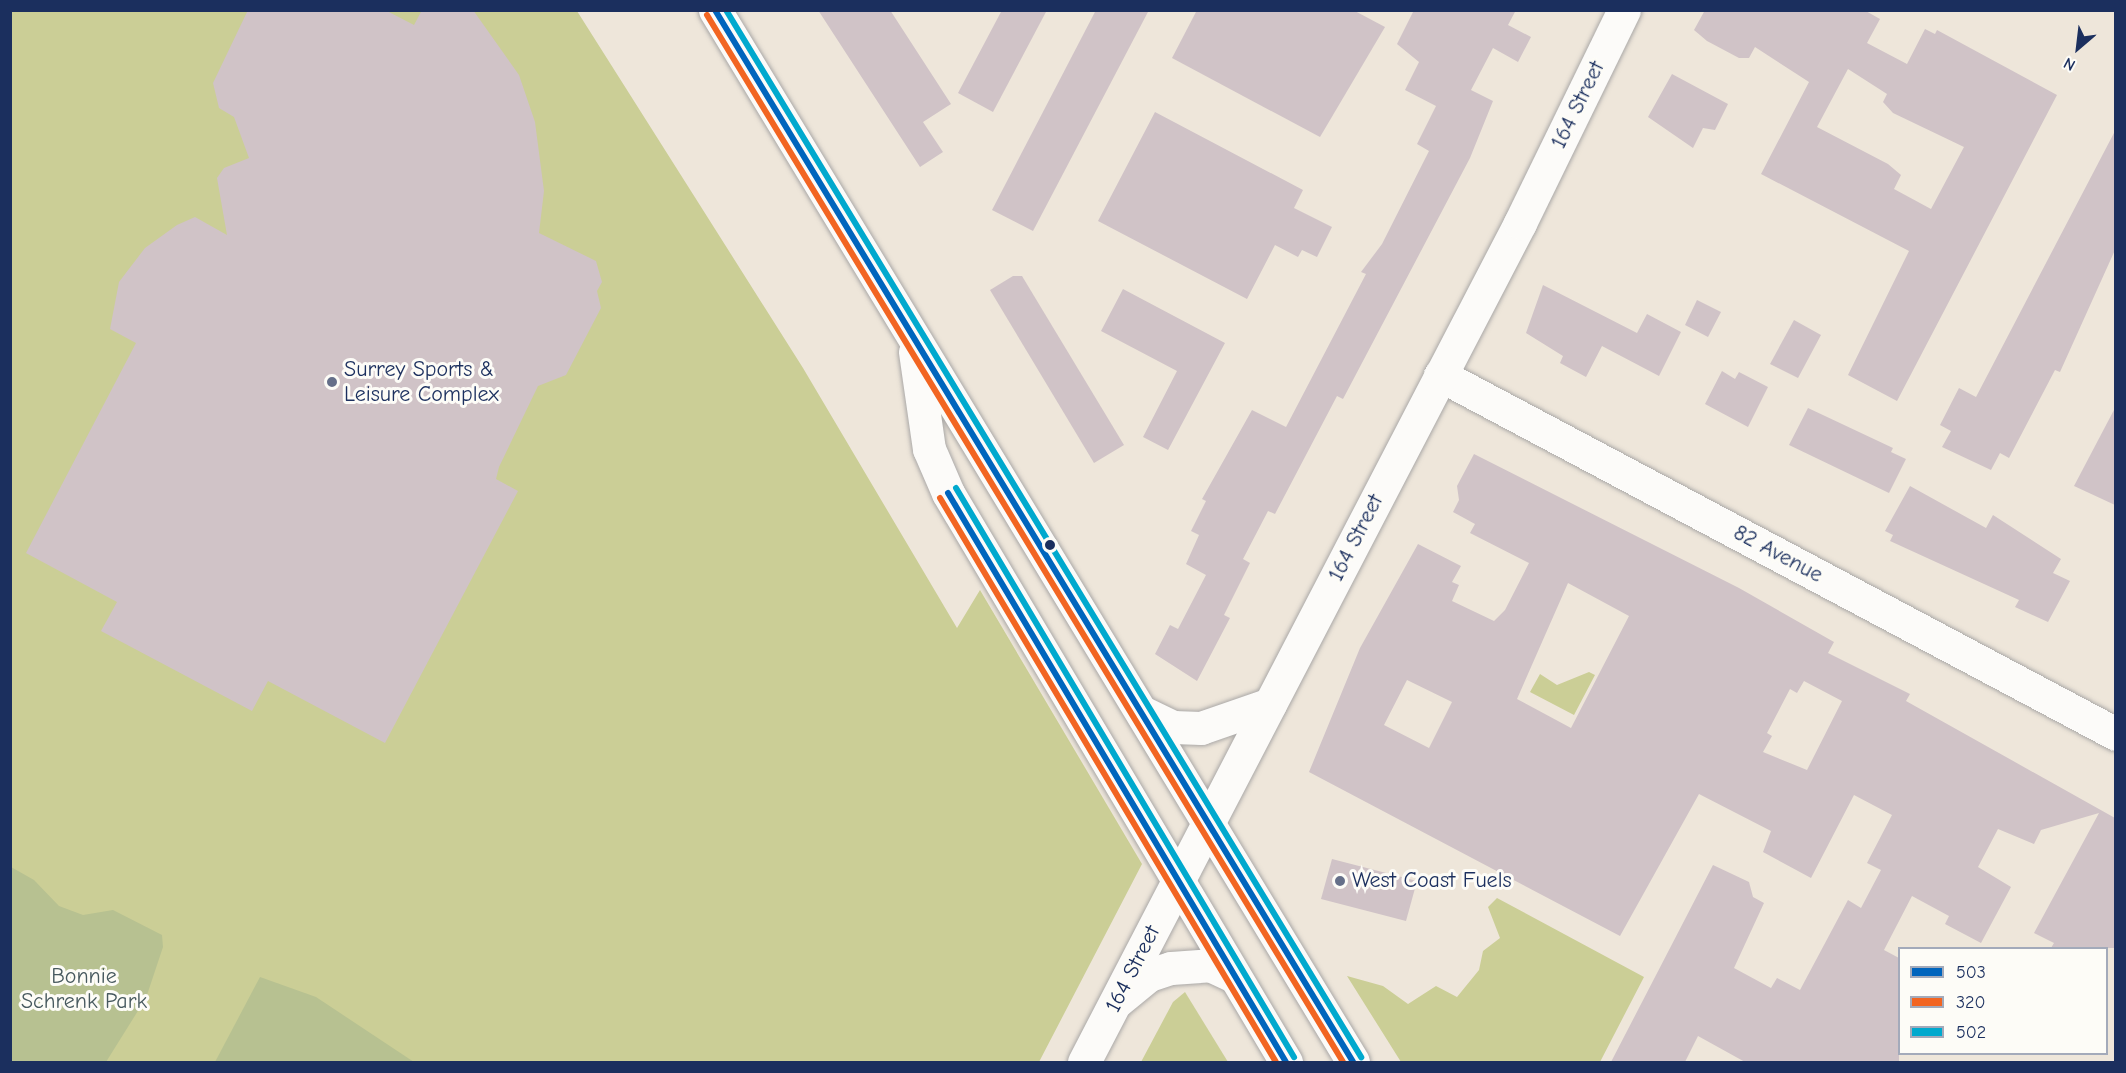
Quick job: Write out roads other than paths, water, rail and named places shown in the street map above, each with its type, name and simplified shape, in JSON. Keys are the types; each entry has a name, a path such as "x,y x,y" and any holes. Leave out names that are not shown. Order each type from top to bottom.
{"main road":[{"path":"715,10 1143,712 1353,1062"},
{"name":"164 Street","path":"1084,1062 1440,375 1624,10"},
{"path":"906,322 921,369 929,449 948,493 1286,1062"},
{"name":"82 Avenue","path":"1440,375 2115,734"},
{"path":"1143,712 1173,727 1201,729 1270,704"},
{"path":"1116,1002 1149,975 1171,968 1210,965 1234,976"}],"place":[{"name":"Surrey Sports & Leisure Complex","path":"332,382"},
{"name":"West Coast Fuels","path":"1340,881"}],"park label":[{"name":"Bonnie Schrenk Park","path":"84,988"}]}
